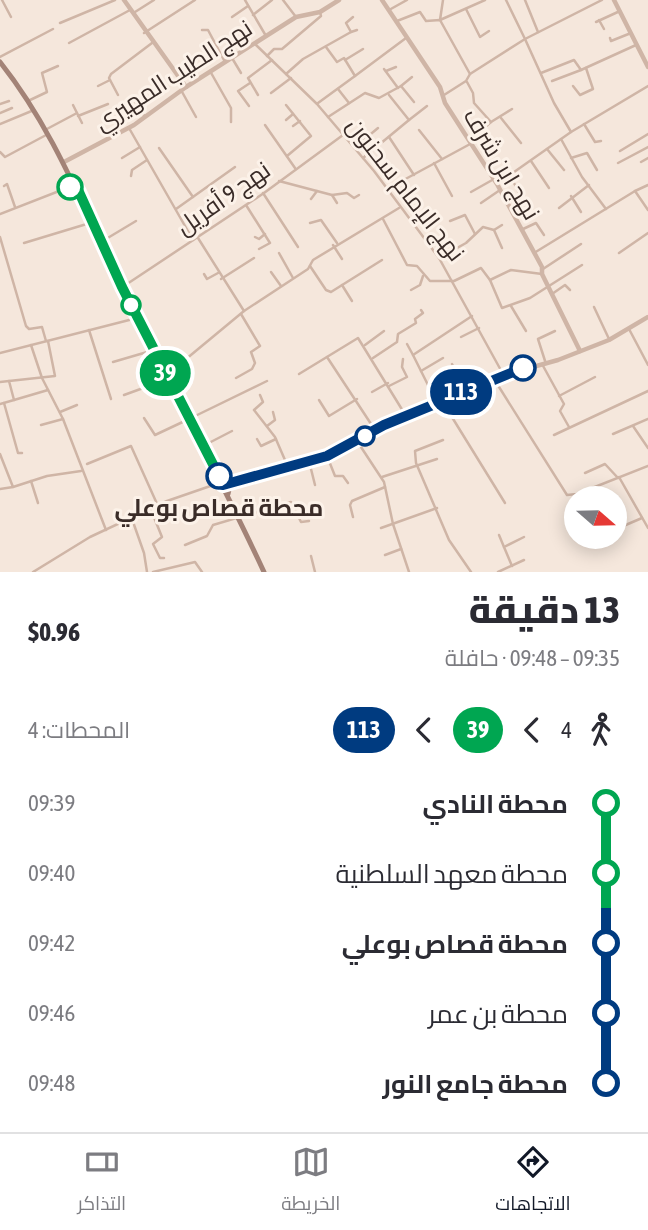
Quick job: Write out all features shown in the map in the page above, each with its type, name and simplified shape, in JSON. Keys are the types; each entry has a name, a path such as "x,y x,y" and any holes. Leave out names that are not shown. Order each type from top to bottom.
{"main road":[{"path":"0,59 64,162 110,263 264,572"},
{"path":"218,476 236,480 228,489 228,497"}],"street":[{"path":"2,0 12,17"},
{"path":"60,23 116,0"},
{"path":"124,0 184,88 196,117"},
{"path":"69,43 154,0"},
{"path":"144,33 195,0"},
{"path":"245,0 266,36"},
{"path":"253,15 272,0"},
{"path":"283,0 296,17"},
{"name":"نهج الطيب المهيري","path":"64,162 130,128 184,88 296,17 320,12 339,0"},
{"name":"نهج ابن شرف","path":"382,0 444,95 445,103 495,181 534,253 580,351"},
{"path":"389,10 407,0"},
{"path":"443,0 440,20 470,74"},
{"path":"396,22 420,12 426,21 440,20 485,0"},
{"path":"506,0 571,132"},
{"path":"525,0 538,32"},
{"path":"444,95 466,81 470,74 525,38 602,0"},
{"path":"614,0 648,67"},
{"path":"232,17 248,6"},
{"path":"466,9 480,37 489,31"},
{"path":"604,30 597,21 620,11"},
{"path":"267,56 274,49 282,49 321,16 320,12"},
{"path":"351,32 346,23 353,18"},
{"path":"0,59 53,29"},
{"path":"202,30 208,30 225,62"},
{"path":"286,74 303,59 358,30"},
{"path":"610,38 611,41 631,33"},
{"path":"317,104 406,38"},
{"path":"118,95 110,80 111,74 152,43"},
{"name":"نهج الإمام سحنون","path":"255,44 317,104 363,158 439,258 503,374"},
{"path":"552,81 637,45"},
{"path":"326,47 337,62 363,49"},
{"path":"232,58 241,74"},
{"path":"258,95 249,76 272,60"},
{"path":"345,60 355,76"},
{"path":"541,73 574,60 581,70"},
{"path":"27,101 47,92 42,73 58,66"},
{"path":"396,68 385,70 414,102"},
{"path":"573,86 580,96 593,89 586,68"},
{"path":"210,71 231,108 231,122"},
{"path":"328,117 365,93 377,98 389,95 412,77"},
{"path":"271,93 290,78"},
{"path":"98,86 110,80"},
{"path":"466,81 473,93 474,103 491,122"},
{"path":"249,106 238,91 250,83"},
{"path":"471,192 510,175 571,132 648,86"},
{"path":"338,89 349,103"},
{"path":"389,95 408,120"},
{"path":"0,104 9,101"},
{"path":"135,101 145,117"},
{"path":"0,152 5,157 78,115 108,104"},
{"path":"73,105 82,123"},
{"path":"286,106 311,138 287,156"},
{"path":"363,158 427,106"},
{"path":"0,113 12,108"},
{"path":"387,189 471,141 491,122 512,109"},
{"path":"0,124 34,110"},
{"path":"286,120 293,114"},
{"path":"500,118 521,143"},
{"path":"293,126 300,121"},
{"path":"584,124 596,142 601,141"},
{"path":"265,125 295,168"},
{"path":"130,128 260,346 251,352 255,366 236,378"},
{"path":"354,148 378,128"},
{"path":"419,130 442,159"},
{"path":"620,150 648,134"},
{"name":"نهج 9 أفريل","path":"122,287 246,205 343,135"},
{"path":"389,137 414,175"},
{"path":"561,139 606,209"},
{"path":"122,158 140,147"},
{"path":"618,163 648,147"},
{"path":"159,148 193,197"},
{"path":"547,149 564,170"},
{"path":"571,158 587,153 597,170"},
{"path":"641,162 648,158"},
{"path":"131,176 132,170 147,160"},
{"path":"531,160 549,188"},
{"path":"434,163 452,196"},
{"path":"176,209 235,167"},
{"path":"506,204 520,195 510,175"},
{"path":"279,181 332,195 348,193 354,198 359,195"},
{"path":"4,186 7,184 15,207"},
{"path":"0,214 75,185"},
{"path":"559,208 571,196 589,185"},
{"path":"534,253 648,185"},
{"path":"481,203 500,190"},
{"path":"311,199 317,191"},
{"path":"635,191 648,210"},
{"path":"263,193 298,247"},
{"path":"332,195 337,203"},
{"path":"571,196 581,212"},
{"path":"246,205 270,243 259,249"},
{"path":"124,395 167,377 242,312 310,266 313,260 335,244 399,208"},
{"path":"450,221 465,215 475,234"},
{"path":"382,218 407,265 417,266 423,276 437,284 454,281 481,268 490,280 502,309 582,265"},
{"path":"310,223 321,220 342,259"},
{"path":"101,242 136,221"},
{"path":"24,243 93,222"},
{"path":"521,230 536,223 544,235"},
{"path":"439,258 466,243 484,227 494,230 502,225"},
{"path":"494,230 502,248"},
{"path":"619,253 648,233"},
{"path":"255,237 259,239 265,234"},
{"path":"0,237 26,326 42,327 55,373 55,376 0,382"},
{"path":"490,280 511,270 542,272 581,244"},
{"path":"279,253 293,278"},
{"path":"221,279 254,258"},
{"path":"310,266 326,290 331,292 383,260"},
{"path":"271,272 281,286"},
{"path":"204,275 207,279 218,273"},
{"path":"411,290 420,285 423,276"},
{"path":"342,285 352,302"},
{"path":"552,293 565,285 569,290"},
{"path":"511,306 526,331"},
{"path":"594,307 609,340"},
{"path":"373,358 397,342 398,334 416,323 414,317 423,313 421,310"},
{"path":"413,355 472,316"},
{"path":"33,572 106,530 158,506 222,484 327,456 375,430 493,378 544,364 609,340 648,317"},
{"path":"0,353 137,318"},
{"path":"461,337 479,328"},
{"path":"629,329 648,365"},
{"path":"89,330 111,399"},
{"path":"365,345 384,331"},
{"path":"555,331 538,339 544,364 564,404 560,411 569,427"},
{"path":"299,374 358,338 365,345 407,416"},
{"path":"407,344 440,402 505,503"},
{"path":"31,345 42,378 63,419 106,530"},
{"path":"113,362 153,350"},
{"path":"327,357 375,430"},
{"path":"421,371 443,358"},
{"path":"372,393 407,377 402,367 403,359"},
{"path":"453,364 466,391"},
{"path":"559,396 595,377"},
{"path":"493,378 567,495 578,494 648,466"},
{"path":"9,381 14,400"},
{"path":"144,418 155,435 267,381"},
{"path":"22,453 18,453 2,403 49,390"},
{"path":"554,435 648,391"},
{"path":"260,395 264,402 254,410 276,439 288,467"},
{"path":"319,400 329,416 357,399"},
{"path":"60,412 77,404"},
{"path":"267,426 275,420 273,412"},
{"path":"41,425 63,419"},
{"path":"613,434 648,419"},
{"path":"633,425 648,448"},
{"path":"203,446 232,431"},
{"path":"257,439 261,446 276,439"},
{"path":"443,440 415,451 417,465 449,540 471,572"},
{"path":"357,441 382,477 393,524 409,572"},
{"path":"87,464 131,446 158,506"},
{"path":"0,454 13,487"},
{"path":"327,456 335,476 343,476 348,483"},
{"path":"382,477 437,459"},
{"path":"309,461 315,485"},
{"path":"585,472 605,464 619,478 648,528"},
{"path":"0,489 82,471"},
{"path":"32,481 38,503"},
{"path":"354,517 350,505 354,500 385,487"},
{"path":"185,545 207,536 213,525 291,502 301,522 309,521"},
{"path":"381,528 437,508"},
{"path":"150,510 162,537 153,544 159,558 164,558"},
{"path":"627,524 642,518"},
{"path":"132,519 144,553 147,572"},
{"path":"499,535 512,566"},
{"path":"504,547 524,537"},
{"path":"384,555 401,549"},
{"path":"311,556 315,572"},
{"path":"498,572 524,560"},
{"path":"153,572 195,562 202,572"}],"bus line":[{"name":"39","path":"70,187 75,185 79,192 122,287 219,476"},
{"name":"113","path":"219,476 223,485 327,456 384,425 493,378 523,368"}],"place":[{"name":"محطة قصاص بوعلي","path":"219,476"}]}
